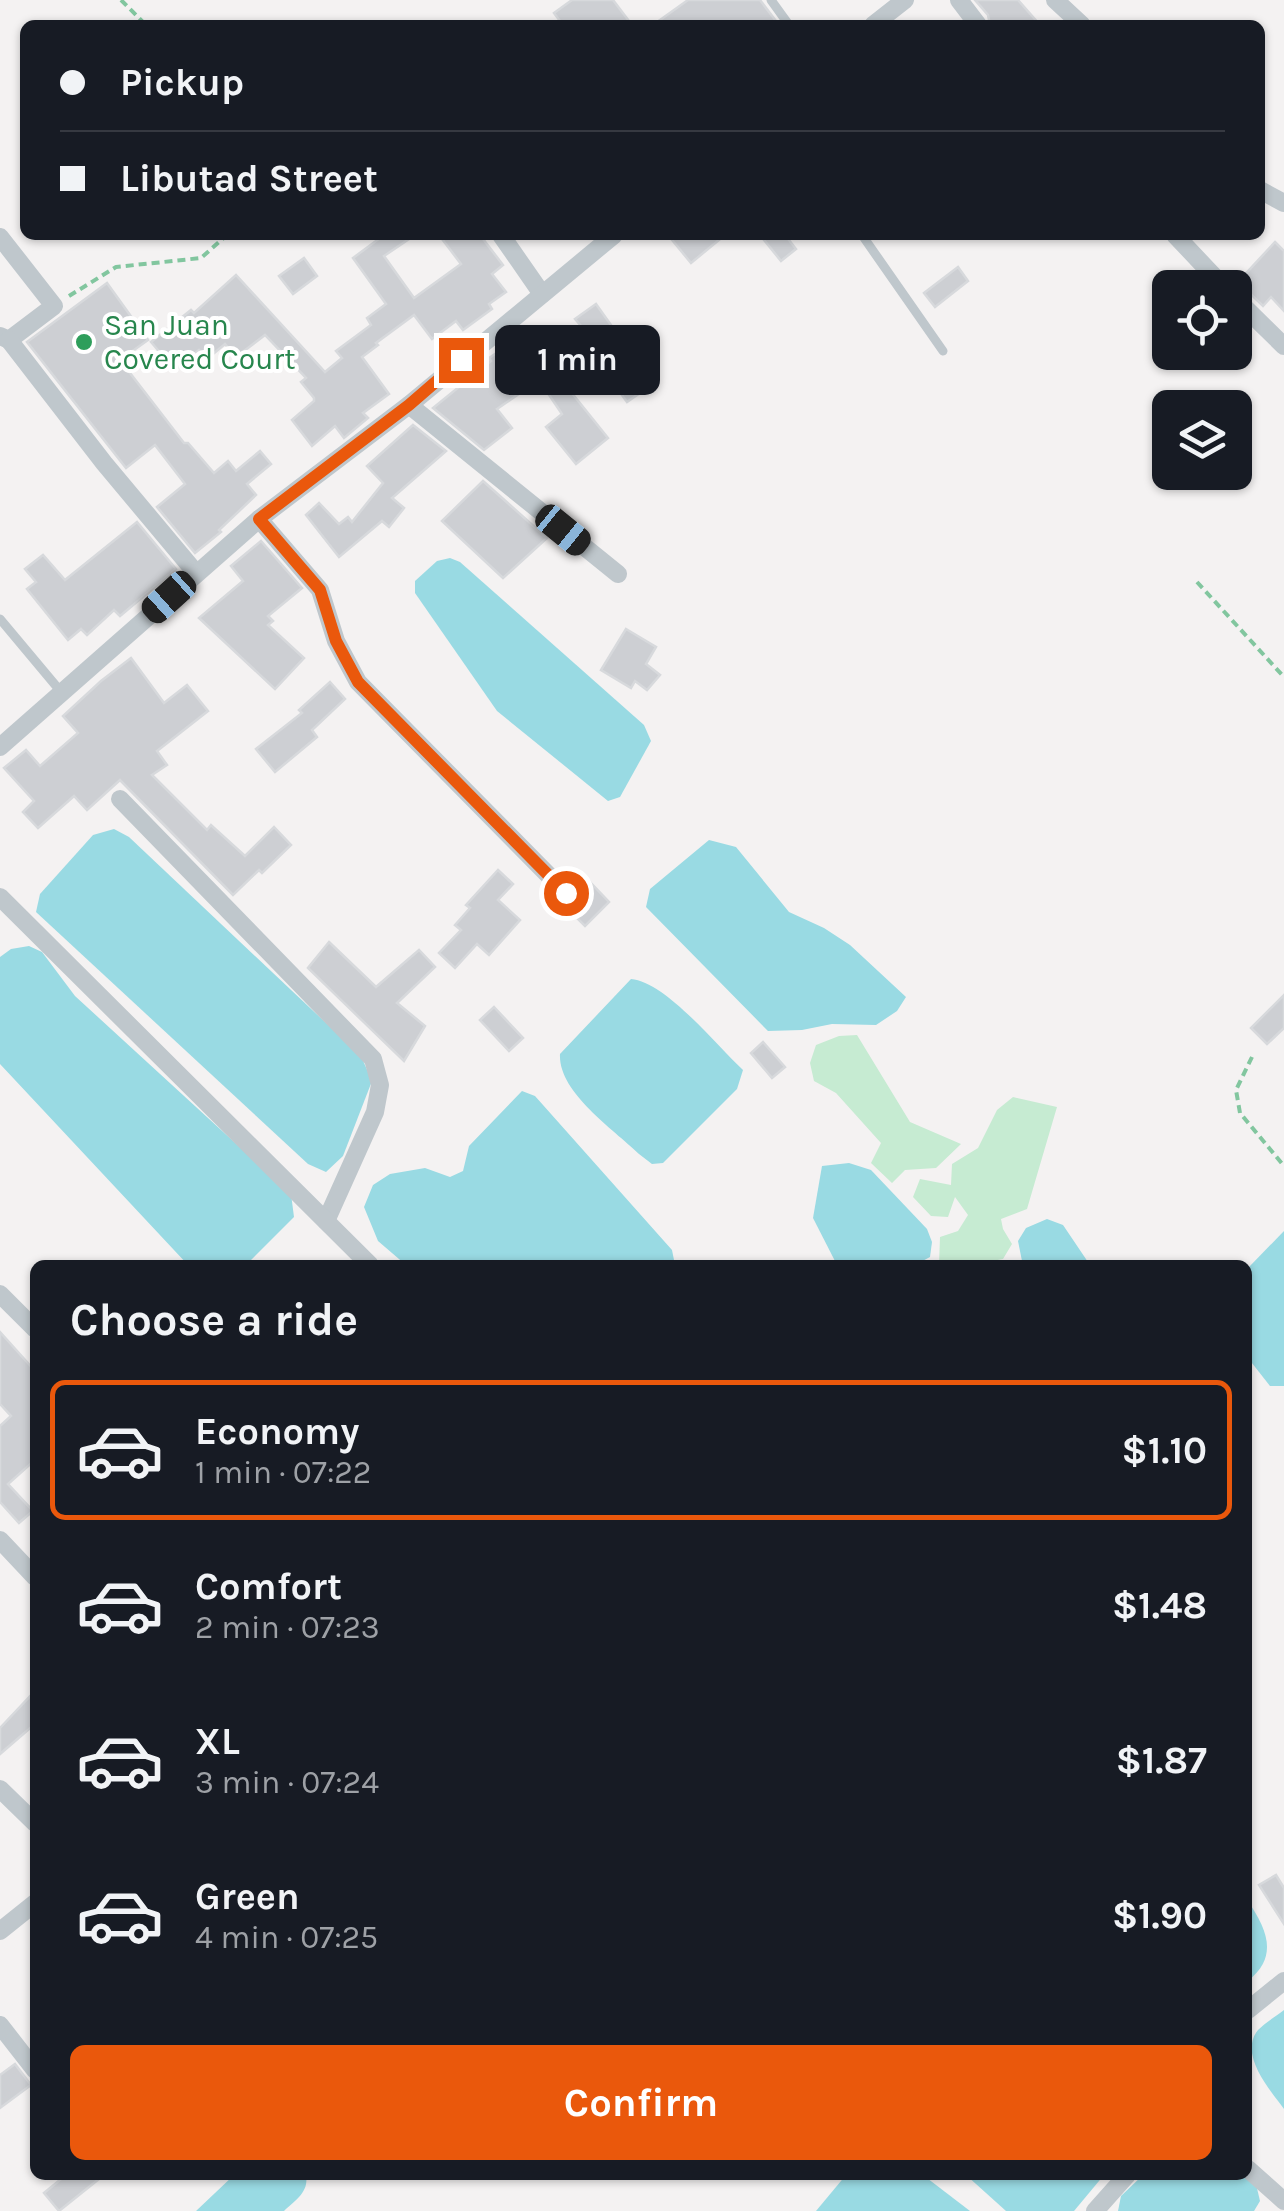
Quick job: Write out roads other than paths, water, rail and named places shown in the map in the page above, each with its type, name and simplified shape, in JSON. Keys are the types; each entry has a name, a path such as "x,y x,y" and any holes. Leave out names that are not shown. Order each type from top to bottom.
{"street":[{"path":"879,20 905,0"},
{"path":"959,0 974,20"},
{"path":"1056,0 1077,20"},
{"path":"0,238 54,306 4,338 196,573"},
{"path":"504,240 542,294"},
{"path":"0,747 259,519 409,405 607,240"},
{"path":"1181,240 1209,270"},
{"path":"1252,315 1284,346"},
{"path":"409,405 618,574"},
{"path":"259,519 320,590 336,641 358,682 566,893"},
{"path":"120,799 373,1059 380,1085 375,1112 326,1221"},
{"path":"0,897 365,1260"},
{"path":"0,1294 30,1324"},
{"path":"0,1540 30,1572"},
{"path":"0,1789 30,1818"},
{"path":"0,1932 30,1907"},
{"path":"1252,2007 1284,1981"},
{"path":"0,2026 30,2064"},
{"path":"1252,2173 1284,2201"},
{"path":"1095,2211 1123,2180"}],"lane":[{"path":"865,240 943,351"},
{"path":"0,619 62,694"}],"water":[{"path":"450,558 460,562 644,725 651,741 620,797 608,801 497,711 415,593 415,581 437,561"},
{"path":"114,829 129,837 361,1056 372,1081 343,1156 326,1172 308,1164 36,912 40,894 93,835"},
{"path":"709,840 736,847 789,912 850,945 906,997 897,1011 876,1025 832,1024 768,1031 646,907 650,889"},
{"path":"29,946 42,952 75,996 291,1194 294,1217 251,1260 183,1260 0,1064 0,957 11,949"},
{"path":"631,979 645,983 675,1003 743,1070 737,1089 663,1163 652,1164 602,1121 577,1095 562,1068 560,1054"},
{"path":"522,1091 535,1096 672,1250 674,1260 400,1260 378,1241 364,1207 373,1185 390,1174 425,1168 450,1177 463,1171 469,1146"},
{"path":"849,1163 871,1170 927,1229 932,1242 930,1257 834,1260 813,1218 822,1166"},
{"path":"1047,1219 1063,1225 1087,1260 1022,1260 1018,1241 1026,1228"},
{"path":"1284,1231 1284,1386 1270,1386 1252,1363 1252,1264"},
{"path":"1252,1908 1267,1942 1258,1972 1252,1977"},
{"path":"1284,2010 1284,2109 1258,2071 1252,2050 1258,2030"},
{"path":"229,2180 306,2180 301,2195 284,2211 196,2211"},
{"path":"842,2180 930,2180 970,2211 816,2211"},
{"path":"972,2180 1100,2180 1074,2211 1006,2211"},
{"path":"1138,2180 1249,2180 1256,2184 1260,2201 1254,2211 1118,2211 1121,2196"}],"place":[{"name":"San Juan Covered Court","path":"84,342"}]}
